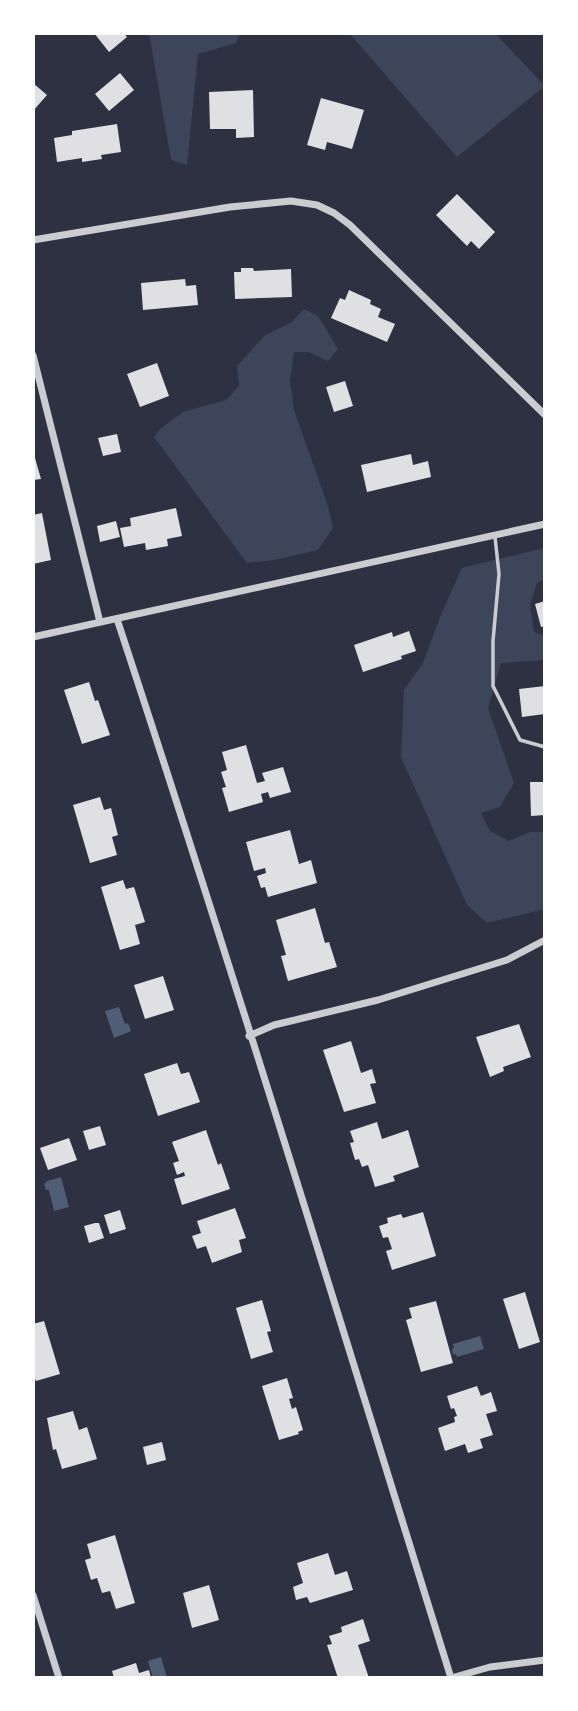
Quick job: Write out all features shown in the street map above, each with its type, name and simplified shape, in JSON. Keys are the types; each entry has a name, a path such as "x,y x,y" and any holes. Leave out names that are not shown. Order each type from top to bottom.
{"street":[{"path":"33,240 230,207 291,201 317,205 350,225 545,415"},
{"path":"33,355 100,622"},
{"path":"33,636 545,524"},
{"path":"117,619 198,867 451,1678 489,1667 545,1660"},
{"path":"249,1036 274,1025 378,1000 494,964 545,940"},
{"path":"33,1595 59,1678"}],"lane":[{"path":"495,535 499,574 493,641 493,686 520,740 545,747"}],"shaded area":[{"path":"149,33 240,33 236,43 198,54 187,165 171,160"},
{"path":"349,33 495,33 545,86 457,157"},
{"path":"304,309 318,316 338,349 328,361 309,352 294,352 290,380 294,410 328,506 333,528 318,550 247,563 154,437 160,429 183,412 226,400 239,386 237,366 265,335 292,322"},
{"path":"544,548 545,579 537,583 530,605 534,632 545,636 545,660 501,663 488,708 514,783 500,807 481,813 490,831 509,841 530,832 545,832 545,909 487,923 467,905 401,757 404,690 423,663 462,568"},
{"path":"119,1007 125,1024 128,1023 131,1031 114,1038 105,1011"},
{"path":"61,1177 69,1207 54,1211 49,1190 46,1190 44,1184"},
{"path":"480,1336 484,1349 457,1357 456,1354 453,1355 453,1344"},
{"path":"161,1657 167,1678 153,1678 148,1661"}],"building":[{"path":"94,33 124,33 127,37 109,52"},
{"path":"120,73 134,90 109,111 95,94"},
{"path":"33,83 47,95 33,111"},
{"path":"253,90 254,137 236,138 236,129 210,129 209,92"},
{"path":"321,98 364,110 352,149 327,142 325,150 307,145"},
{"path":"117,124 121,152 101,155 102,159 82,162 82,158 57,162 54,138 72,135 72,131"},
{"path":"457,194 495,232 479,249 471,241 467,246 436,215"},
{"path":"241,268 253,268 254,271 291,269 292,297 235,299 234,272 241,272"},
{"path":"185,279 186,286 196,285 198,305 143,310 141,283"},
{"path":"349,290 371,300 370,304 381,309 378,317 395,324 387,342 331,318 340,298 345,300"},
{"path":"157,363 169,396 140,407 127,374"},
{"path":"345,381 353,406 334,412 326,387"},
{"path":"117,434 121,452 103,456 98,438"},
{"path":"33,451 41,479 33,480"},
{"path":"411,454 413,465 428,461 431,477 367,492 361,465"},
{"path":"176,508 182,536 167,539 168,546 146,550 145,543 124,547 120,528 131,526 130,518"},
{"path":"42,513 51,560 33,564 33,515"},
{"path":"116,521 120,537 100,542 97,526"},
{"path":"545,601 545,626 541,627 535,604"},
{"path":"409,631 416,651 401,656 402,659 363,672 354,645 392,632 393,637"},
{"path":"89,682 110,735 82,744 64,690"},
{"path":"545,686 545,714 522,717 519,689"},
{"path":"246,745 257,783 265,781 262,773 283,767 291,792 270,798 268,792 261,794 263,802 229,812 222,788 226,787 221,772 227,770 222,752"},
{"path":"530,782 545,782 545,815 531,816"},
{"path":"100,797 104,810 111,808 118,835 112,837 117,855 90,863 73,805"},
{"path":"290,830 299,864 311,860 317,883 268,897 257,876 266,873 265,868 254,871 246,842"},
{"path":"123,880 126,889 134,887 145,922 135,925 140,944 120,950 101,887"},
{"path":"315,908 325,943 329,942 337,967 288,981 281,956 286,955 276,920"},
{"path":"163,976 174,1010 145,1019 134,985"},
{"path":"519,1024 531,1057 503,1067 504,1071 490,1077 476,1037"},
{"path":"351,1041 361,1073 372,1069 376,1083 370,1084 376,1103 344,1112 323,1050"},
{"path":"177,1063 181,1074 189,1072 200,1102 158,1116 144,1074"},
{"path":"377,1122 382,1139 408,1130 419,1167 393,1176 395,1181 375,1187 368,1165 362,1167 359,1159 355,1160 350,1131"},
{"path":"100,1126 106,1145 89,1150 83,1131"},
{"path":"206,1130 230,1189 182,1205 174,1179 185,1176 184,1172 177,1175 173,1163 179,1161 172,1142"},
{"path":"69,1138 77,1160 48,1170 40,1148"},
{"path":"235,1208 246,1238 239,1240 242,1252 212,1263 206,1246 197,1249 192,1236 201,1233 197,1221"},
{"path":"120,1210 126,1229 110,1234 104,1215"},
{"path":"423,1212 436,1256 392,1270 386,1251 392,1249 388,1237 383,1238 379,1226 388,1223 387,1218 401,1214 403,1218"},
{"path":"99,1223 104,1238 89,1243 84,1226"},
{"path":"525,1292 540,1342 519,1349 503,1299"},
{"path":"262,1300 271,1331 267,1332 273,1352 251,1359 236,1308"},
{"path":"436,1301 453,1363 421,1372 406,1320 412,1318 409,1308"},
{"path":"44,1321 60,1374 36,1381 33,1374 33,1324"},
{"path":"287,1378 293,1398 289,1399 292,1409 296,1407 303,1430 298,1432 299,1434 279,1440 262,1386"},
{"path":"477,1386 481,1396 491,1392 497,1411 486,1414 493,1435 480,1439 483,1448 468,1453 465,1444 445,1451 438,1428 455,1422 454,1417 457,1416 454,1408 451,1409 447,1396"},
{"path":"73,1411 79,1430 87,1427 97,1459 62,1469 56,1449 53,1450 47,1418"},
{"path":"162,1442 166,1460 147,1465 143,1447"},
{"path":"115,1535 135,1603 116,1609 110,1591 102,1593 97,1578 91,1580 85,1560 91,1558 87,1544"},
{"path":"328,1553 335,1575 347,1571 353,1590 310,1603 307,1597 296,1600 293,1587 303,1583 297,1563"},
{"path":"209,1585 219,1620 192,1628 183,1593"},
{"path":"363,1619 370,1641 358,1645 369,1678 338,1678 327,1645 332,1644 329,1636 342,1632 341,1627"},
{"path":"136,1663 139,1673 149,1670 151,1678 114,1678 112,1671"}]}
